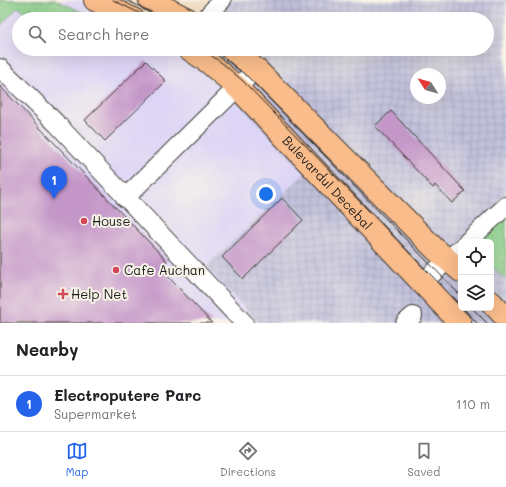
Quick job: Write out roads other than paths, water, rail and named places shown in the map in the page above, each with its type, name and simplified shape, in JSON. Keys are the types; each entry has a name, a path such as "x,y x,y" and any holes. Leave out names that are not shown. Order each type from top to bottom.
{"main road":[{"path":"95,0 119,12"},
{"path":"150,0 173,12"},
{"name":"Bulevardul Decebal","path":"198,56 237,87 460,323"},
{"path":"240,56 256,69 435,249 457,260"},
{"path":"494,305 506,318"}],"street":[{"path":"211,12 222,0"},
{"path":"0,68 57,124 244,323"},
{"path":"125,198 256,69"},
{"path":"211,113 246,105 255,106"},
{"path":"470,239 506,206"},
{"path":"422,283 457,260"}],"tram line":[{"path":"113,0 137,12"},
{"path":"126,0 151,12"},
{"path":"212,56 243,81 458,303"},
{"path":"222,56 248,77 458,293"},
{"path":"466,311 477,323"},
{"path":"475,311 487,323"}],"place":[{"name":"Electroputere Parc","path":"54,199"},
{"name":"House","path":"84,221"},
{"name":"Cafe Auchan","path":"116,270"},
{"name":"Help Net","path":"63,294"}]}
